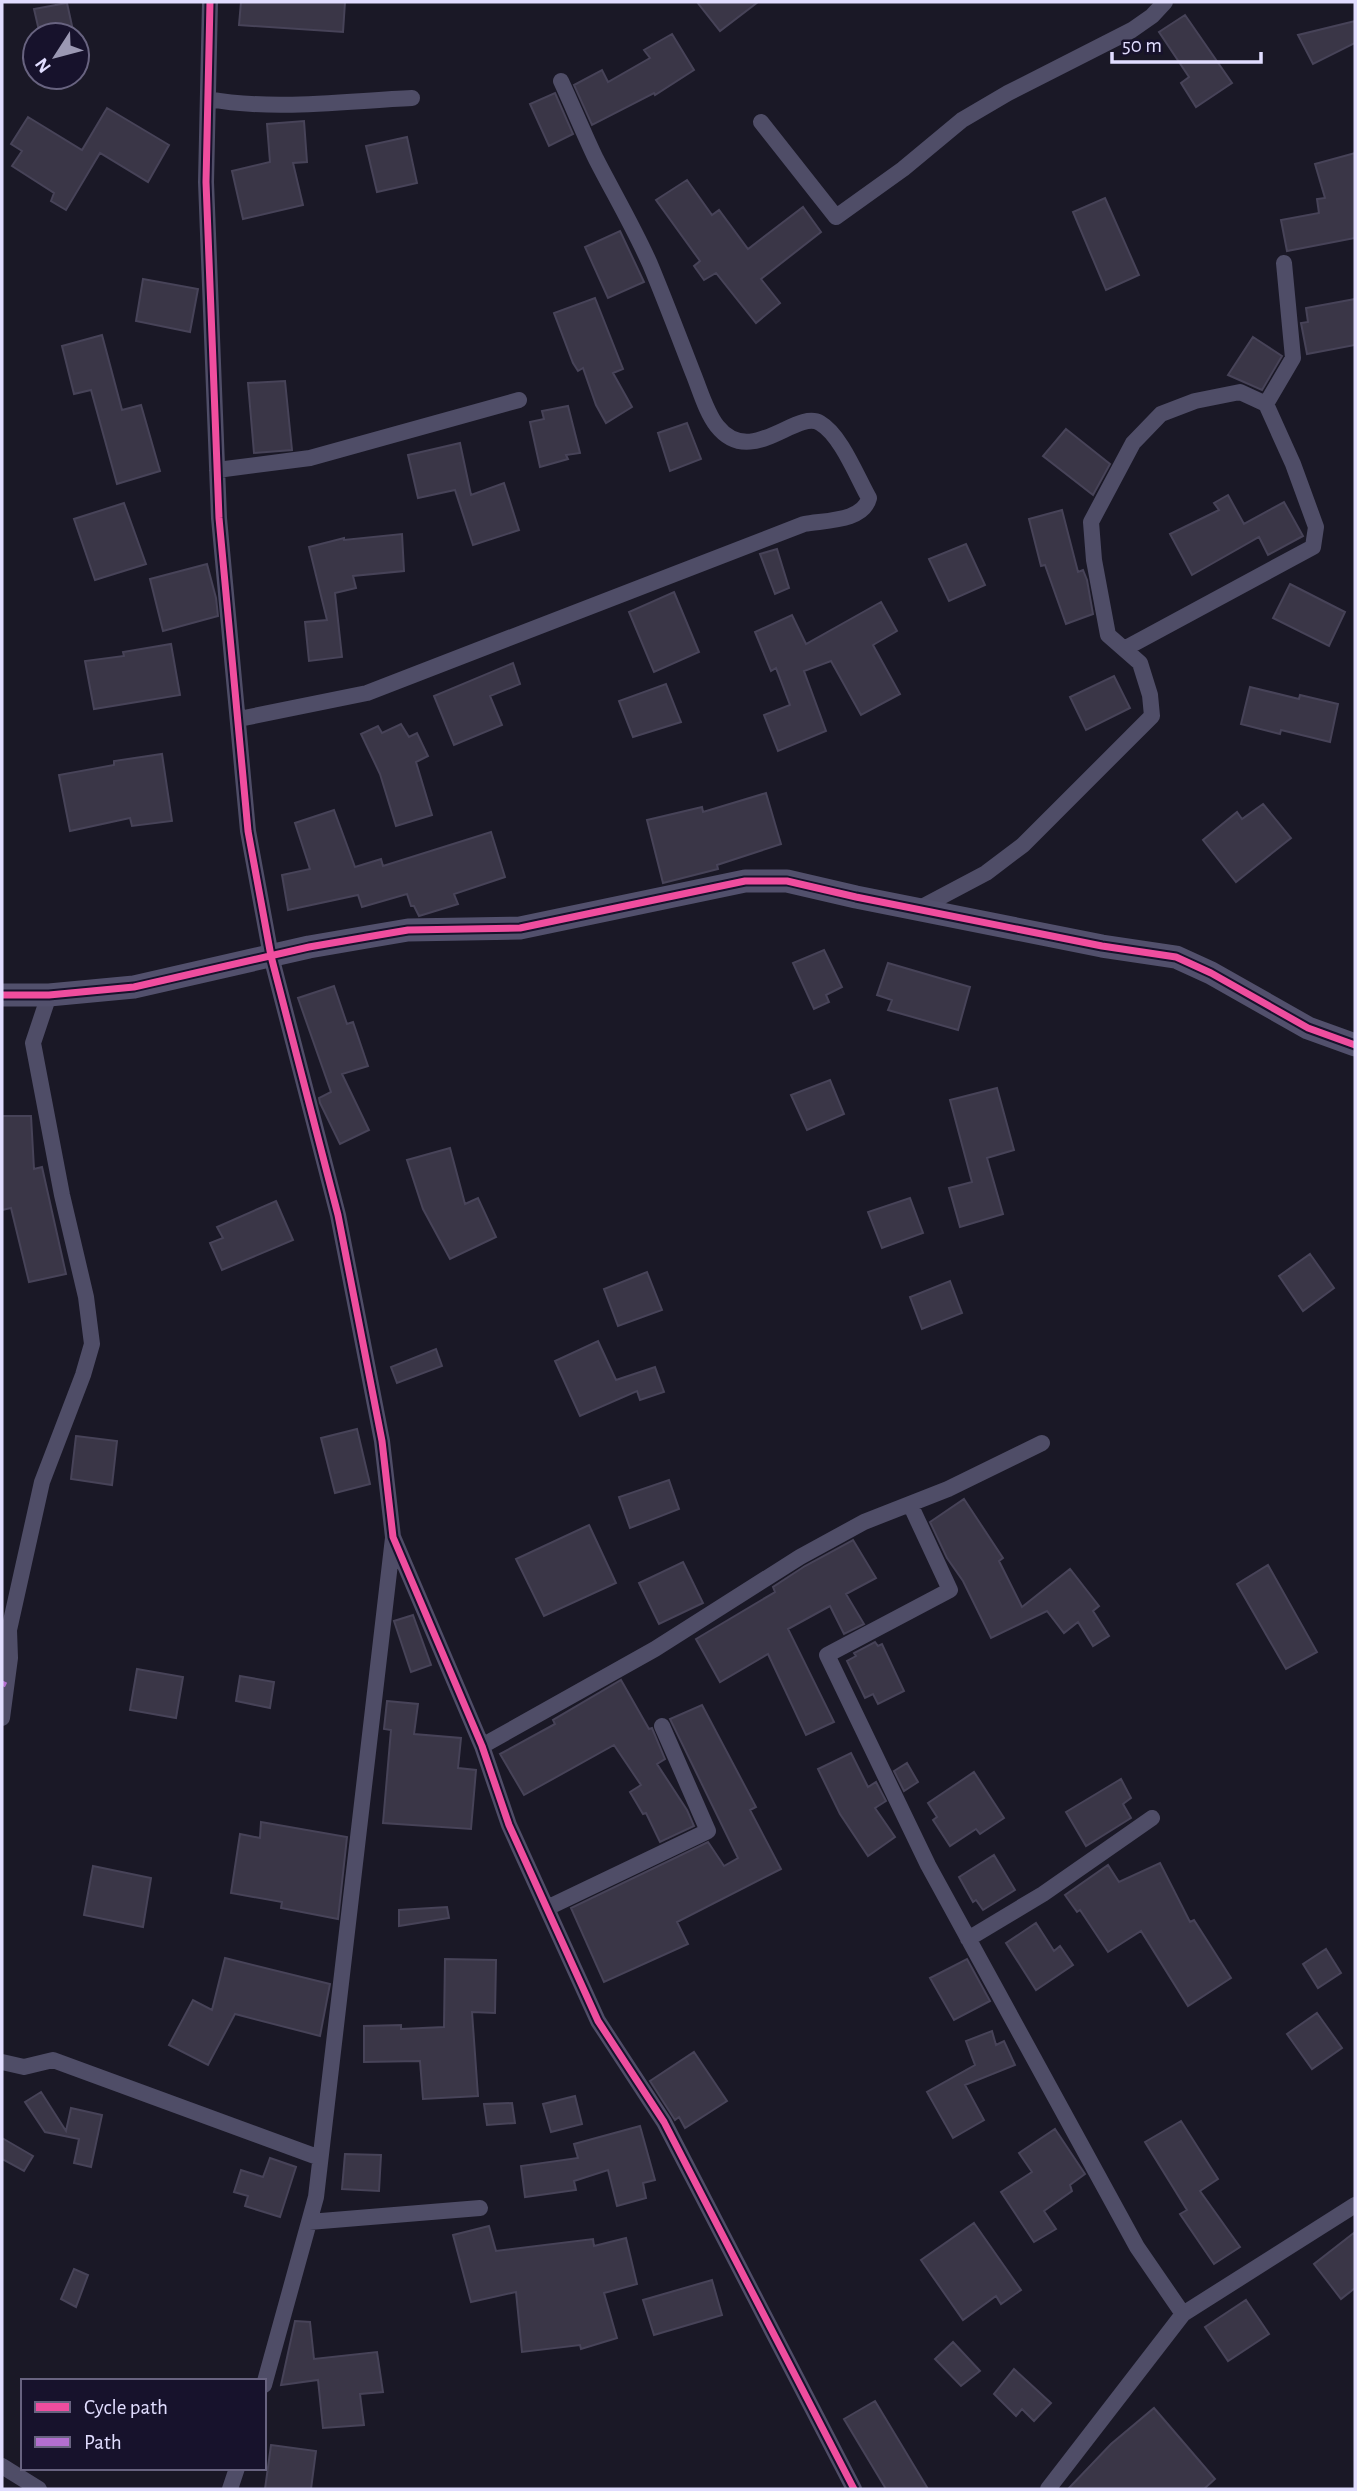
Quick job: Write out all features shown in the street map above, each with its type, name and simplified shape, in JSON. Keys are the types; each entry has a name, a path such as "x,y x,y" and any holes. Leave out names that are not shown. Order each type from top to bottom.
{"street":[{"path":"210,2 206,182 219,517 248,831 271,956 338,1215 382,1441 393,1536 316,2197 266,2379"},
{"path":"761,122 836,217 903,169 962,120 1007,93 1132,30 1152,16 1165,2"},
{"path":"239,719 367,693 804,524 859,514 867,508 869,498 842,450 832,433 818,421 805,421 766,439 750,442 729,438 716,425 649,262 596,159 561,81"},
{"path":"208,99 233,103 278,103 412,98"},
{"path":"1266,404 1293,358 1284,263"},
{"path":"918,909 986,873 1023,845 1152,716 1150,695 1140,663 1124,649 1108,635 1094,560 1091,522 1133,443 1161,414 1195,401 1240,392 1266,404 1293,464 1316,527 1313,547 1124,649"},
{"path":"217,470 310,458 519,400"},
{"path":"2,995 49,996 134,988 309,947 408,930 520,928 745,881 787,881 1102,946 1176,957 1212,973 1308,1028 1355,1045"},
{"path":"2,1718 10,1658 9,1630 42,1482 83,1376 92,1344 86,1297 62,1195 33,1043 49,996"},
{"path":"482,1746 655,1649 800,1557 864,1522 948,1489 1042,1443"},
{"path":"910,1504 950,1590 827,1655 928,1865 1137,2247 1183,2314"},
{"path":"393,1536 482,1746 509,1825 598,2021 664,2122 854,2489"},
{"path":"547,1908 708,1830 662,1726"},
{"path":"968,1939 1043,1894 1152,1818"},
{"path":"2,2062 24,2067 53,2060 320,2158"},
{"path":"1048,2489 1183,2314 1355,2205"},
{"path":"309,2222 480,2208"},
{"path":"2,2466 39,2489"},
{"path":"230,2489 236,2470"}],"building":[{"path":"241,2 345,2 343,32 239,25"},
{"path":"697,2 758,2 720,31"},
{"path":"67,3 71,21 37,21 34,9"},
{"path":"1185,15 1232,83 1196,107 1181,83 1189,77 1159,32"},
{"path":"1355,21 1355,43 1313,64 1298,35"},
{"path":"672,34 694,70 655,95 654,93 592,125 574,85 602,70 608,82 650,58 644,50"},
{"path":"555,93 573,134 549,146 530,104"},
{"path":"107,108 169,145 148,182 100,153 66,210 51,201 54,193 12,166 22,151 11,144 28,117 82,150"},
{"path":"304,121 307,162 293,163 303,205 243,219 232,171 270,162 267,124"},
{"path":"407,137 417,183 377,192 366,146"},
{"path":"1355,153 1355,238 1287,251 1281,220 1319,213 1317,199 1325,198 1315,164"},
{"path":"687,180 712,215 719,210 748,249 803,207 821,232 761,279 780,303 756,323 716,273 704,280 694,266 700,261 656,200"},
{"path":"1105,198 1139,275 1106,290 1073,212"},
{"path":"620,231 644,282 608,298 585,247"},
{"path":"143,279 198,289 190,332 136,321"},
{"path":"595,298 623,369 613,373 632,407 606,423 596,405 583,368 578,371 573,363 554,313"},
{"path":"1355,299 1355,345 1307,354 1301,323 1308,322 1306,308"},
{"path":"102,335 122,410 141,405 160,471 117,484 91,390 74,394 62,346"},
{"path":"1253,337 1282,356 1262,390 1228,375"},
{"path":"285,381 292,450 254,453 248,383"},
{"path":"568,406 580,453 566,455 568,459 540,467 530,422 544,419 542,411"},
{"path":"687,423 701,459 670,471 658,433"},
{"path":"1066,429 1110,464 1093,495 1043,456"},
{"path":"460,443 471,495 504,483 519,530 473,545 455,490 418,498 408,455"},
{"path":"1228,495 1244,524 1284,502 1303,536 1268,555 1259,537 1192,575 1170,534 1219,510 1214,503"},
{"path":"124,503 146,564 95,580 74,519"},
{"path":"1062,510 1078,572 1083,570 1087,580 1093,614 1066,624 1045,565 1041,566 1029,519"},
{"path":"402,534 404,571 353,576 356,588 335,593 342,657 309,661 305,622 327,620 309,547 344,538"},
{"path":"966,544 985,585 949,601 929,559"},
{"path":"777,549 789,588 775,594 760,554"},
{"path":"207,564 218,616 163,631 150,579"},
{"path":"1290,584 1345,612 1329,646 1273,618"},
{"path":"674,592 699,652 654,672 629,612"},
{"path":"881,602 897,631 873,645 900,694 861,715 831,661 804,671 826,731 778,751 764,715 790,705 776,668 771,671 755,632 792,615 806,644"},
{"path":"171,644 180,695 94,709 85,661 124,656 123,652"},
{"path":"513,663 520,684 490,696 502,725 454,745 434,696"},
{"path":"1114,676 1130,708 1086,730 1070,697"},
{"path":"666,684 681,722 633,737 619,701"},
{"path":"1250,687 1299,699 1300,695 1338,704 1330,742 1241,724"},
{"path":"401,724 409,737 417,733 428,756 416,762 432,815 396,826 380,774 361,734 378,726 382,733"},
{"path":"162,754 172,821 132,826 130,818 70,831 59,775 114,765 114,761"},
{"path":"766,793 781,844 717,865 718,869 663,883 647,820 702,807 703,812"},
{"path":"1263,804 1291,838 1236,882 1203,840 1237,812 1242,819"},
{"path":"334,810 355,867 381,859 383,866 491,832 505,877 454,894 458,904 419,916 414,906 411,906 407,894 362,907 358,895 288,910 282,875 310,869 295,823"},
{"path":"824,950 842,987 826,995 829,1002 814,1009 793,963"},
{"path":"888,963 970,987 958,1030 888,1010 892,1000 877,995"},
{"path":"334,986 347,1024 353,1022 368,1066 342,1074 369,1130 340,1144 320,1103 319,1098 331,1092 298,998"},
{"path":"830,1080 844,1114 807,1130 791,1095"},
{"path":"997,1088 1014,1150 987,1158 1003,1214 960,1227 949,1188 972,1182 950,1100"},
{"path":"2,1116 31,1116 34,1169 42,1167 66,1274 29,1282 11,1208 2,1210"},
{"path":"450,1148 465,1204 478,1198 496,1237 450,1259 423,1209 407,1160"},
{"path":"910,1198 923,1233 882,1248 868,1212"},
{"path":"276,1201 293,1240 222,1270 210,1243 223,1238 217,1227"},
{"path":"1310,1254 1334,1288 1303,1311 1279,1276"},
{"path":"647,1272 662,1310 618,1326 604,1289"},
{"path":"950,1281 962,1313 922,1329 910,1297"},
{"path":"598,1341 616,1380 655,1367 664,1392 640,1400 637,1391 580,1416 555,1361"},
{"path":"436,1349 442,1366 397,1383 391,1367"},
{"path":"357,1429 370,1484 335,1493 321,1438"},
{"path":"76,1436 117,1441 112,1485 71,1479"},
{"path":"669,1480 679,1509 630,1528 619,1497"},
{"path":"964,1499 1003,1558 999,1561 1022,1607 1070,1569 1099,1606 1093,1611 1109,1636 1093,1646 1078,1622 1064,1633 1047,1611 991,1638 930,1522"},
{"path":"589,1525 616,1583 544,1616 516,1559"},
{"path":"853,1540 876,1578 846,1594 864,1624 844,1634 830,1606 788,1629 834,1722 806,1735 768,1654 720,1682 696,1639 775,1592 773,1587 805,1566"},
{"path":"683,1562 703,1603 659,1624 639,1583"},
{"path":"1268,1565 1317,1652 1286,1669 1237,1584"},
{"path":"413,1615 431,1665 411,1672 394,1621"},
{"path":"875,1642 878,1646 882,1644 904,1691 878,1704 873,1694 865,1698 847,1661 856,1656 854,1653"},
{"path":"137,1669 183,1677 176,1718 130,1710"},
{"path":"240,1676 274,1682 270,1708 236,1701"},
{"path":"621,1680 649,1729 652,1728 665,1759 657,1764 687,1810 694,1826 660,1842 646,1813 643,1814 630,1792 641,1785 614,1745 524,1795 500,1754 555,1724 553,1720"},
{"path":"387,1701 418,1704 414,1734 461,1738 458,1768 476,1770 471,1829 383,1823 391,1730 384,1729"},
{"path":"702,1705 756,1807 750,1810 781,1869 677,1922 688,1944 604,1982 571,1908 708,1842 724,1866 738,1858 670,1719"},
{"path":"851,1753 868,1787 876,1782 886,1801 875,1808 895,1837 868,1856 840,1814 818,1769"},
{"path":"907,1763 918,1782 904,1791 894,1771"},
{"path":"974,1772 1004,1818 980,1834 976,1829 950,1846 933,1820 937,1817 928,1803"},
{"path":"1121,1779 1131,1798 1123,1804 1131,1818 1086,1846 1066,1812"},
{"path":"261,1822 347,1837 338,1919 281,1908 282,1902 231,1893 240,1834 260,1838"},
{"path":"994,1855 1015,1890 983,1910 976,1900 973,1902 959,1877"},
{"path":"1160,1863 1190,1922 1194,1920 1231,1978 1188,2006 1141,1931 1108,1952 1080,1910 1077,1912 1065,1895 1108,1865 1119,1882"},
{"path":"93,1866 151,1878 143,1927 84,1915"},
{"path":"447,1907 449,1918 399,1926 399,1910"},
{"path":"1036,1923 1054,1951 1060,1946 1073,1965 1036,1990 1006,1943"},
{"path":"1326,1949 1341,1973 1318,1988 1303,1964"},
{"path":"225,1958 330,1984 320,2036 235,2014 208,2065 169,2045 193,2000 212,2010"},
{"path":"445,1959 496,1960 495,2013 472,2012 478,2096 423,2099 420,2061 364,2062 364,2026 401,2025 401,2029 444,2027"},
{"path":"967,1959 990,2001 954,2020 930,1978"},
{"path":"1317,2013 1342,2048 1312,2069 1287,2034"},
{"path":"992,2031 996,2045 1004,2041 1015,2065 965,2085 984,2120 953,2138 927,2092 975,2065 966,2041"},
{"path":"694,2052 727,2101 685,2128 679,2117 675,2120 650,2081"},
{"path":"41,2092 66,2131 71,2108 102,2115 91,2167 74,2163 79,2139 45,2132 25,2102"},
{"path":"575,2096 582,2124 551,2132 543,2104"},
{"path":"512,2103 515,2123 487,2125 484,2104"},
{"path":"1181,2121 1218,2179 1200,2191 1240,2247 1214,2264 1180,2214 1187,2210 1145,2142"},
{"path":"640,2126 655,2180 643,2183 646,2198 617,2206 608,2170 574,2181 576,2190 525,2197 521,2166 578,2158 574,2144"},
{"path":"1055,2129 1085,2174 1070,2185 1072,2191 1044,2211 1056,2229 1034,2242 1001,2192 1032,2172 1019,2153"},
{"path":"2,2138 33,2156 24,2171 2,2159"},
{"path":"345,2154 381,2155 379,2191 342,2189"},
{"path":"270,2158 296,2167 280,2217 245,2206 248,2196 234,2192 241,2170 263,2177"},
{"path":"974,2223 1021,2290 1001,2304 996,2296 963,2320 921,2260"},
{"path":"489,2226 496,2251 593,2239 594,2246 626,2238 637,2284 604,2293 617,2338 581,2349 580,2345 522,2352 516,2292 471,2302 453,2235"},
{"path":"1355,2232 1355,2288 1341,2299 1314,2264"},
{"path":"74,2269 88,2275 76,2307 61,2299"},
{"path":"712,2280 722,2315 654,2335 643,2300"},
{"path":"1246,2300 1269,2334 1228,2361 1205,2327"},
{"path":"295,2321 310,2322 314,2359 377,2352 383,2392 360,2394 364,2425 323,2428 318,2380 281,2385"},
{"path":"953,2342 980,2371 961,2386 935,2359"},
{"path":"1014,2369 1051,2403 1034,2421 1022,2409 1016,2416 994,2394"},
{"path":"875,2401 928,2489 886,2489 844,2419"},
{"path":"1154,2408 1215,2479 1204,2489 1068,2489 1111,2444"},
{"path":"271,2445 316,2451 311,2489 265,2489"}],"marked path":[{"path":"2,1683 6,1685"}],"cycle path":[{"path":"210,2 206,182 219,518 248,831 271,956 338,1215 382,1441 393,1537 482,1746 509,1825 598,2021 664,2122 854,2489"},
{"path":"2,995 49,995 134,987 309,947 408,930 520,928 745,881 787,881 1102,946 1176,957 1211,973 1308,1028 1355,1045"}]}
